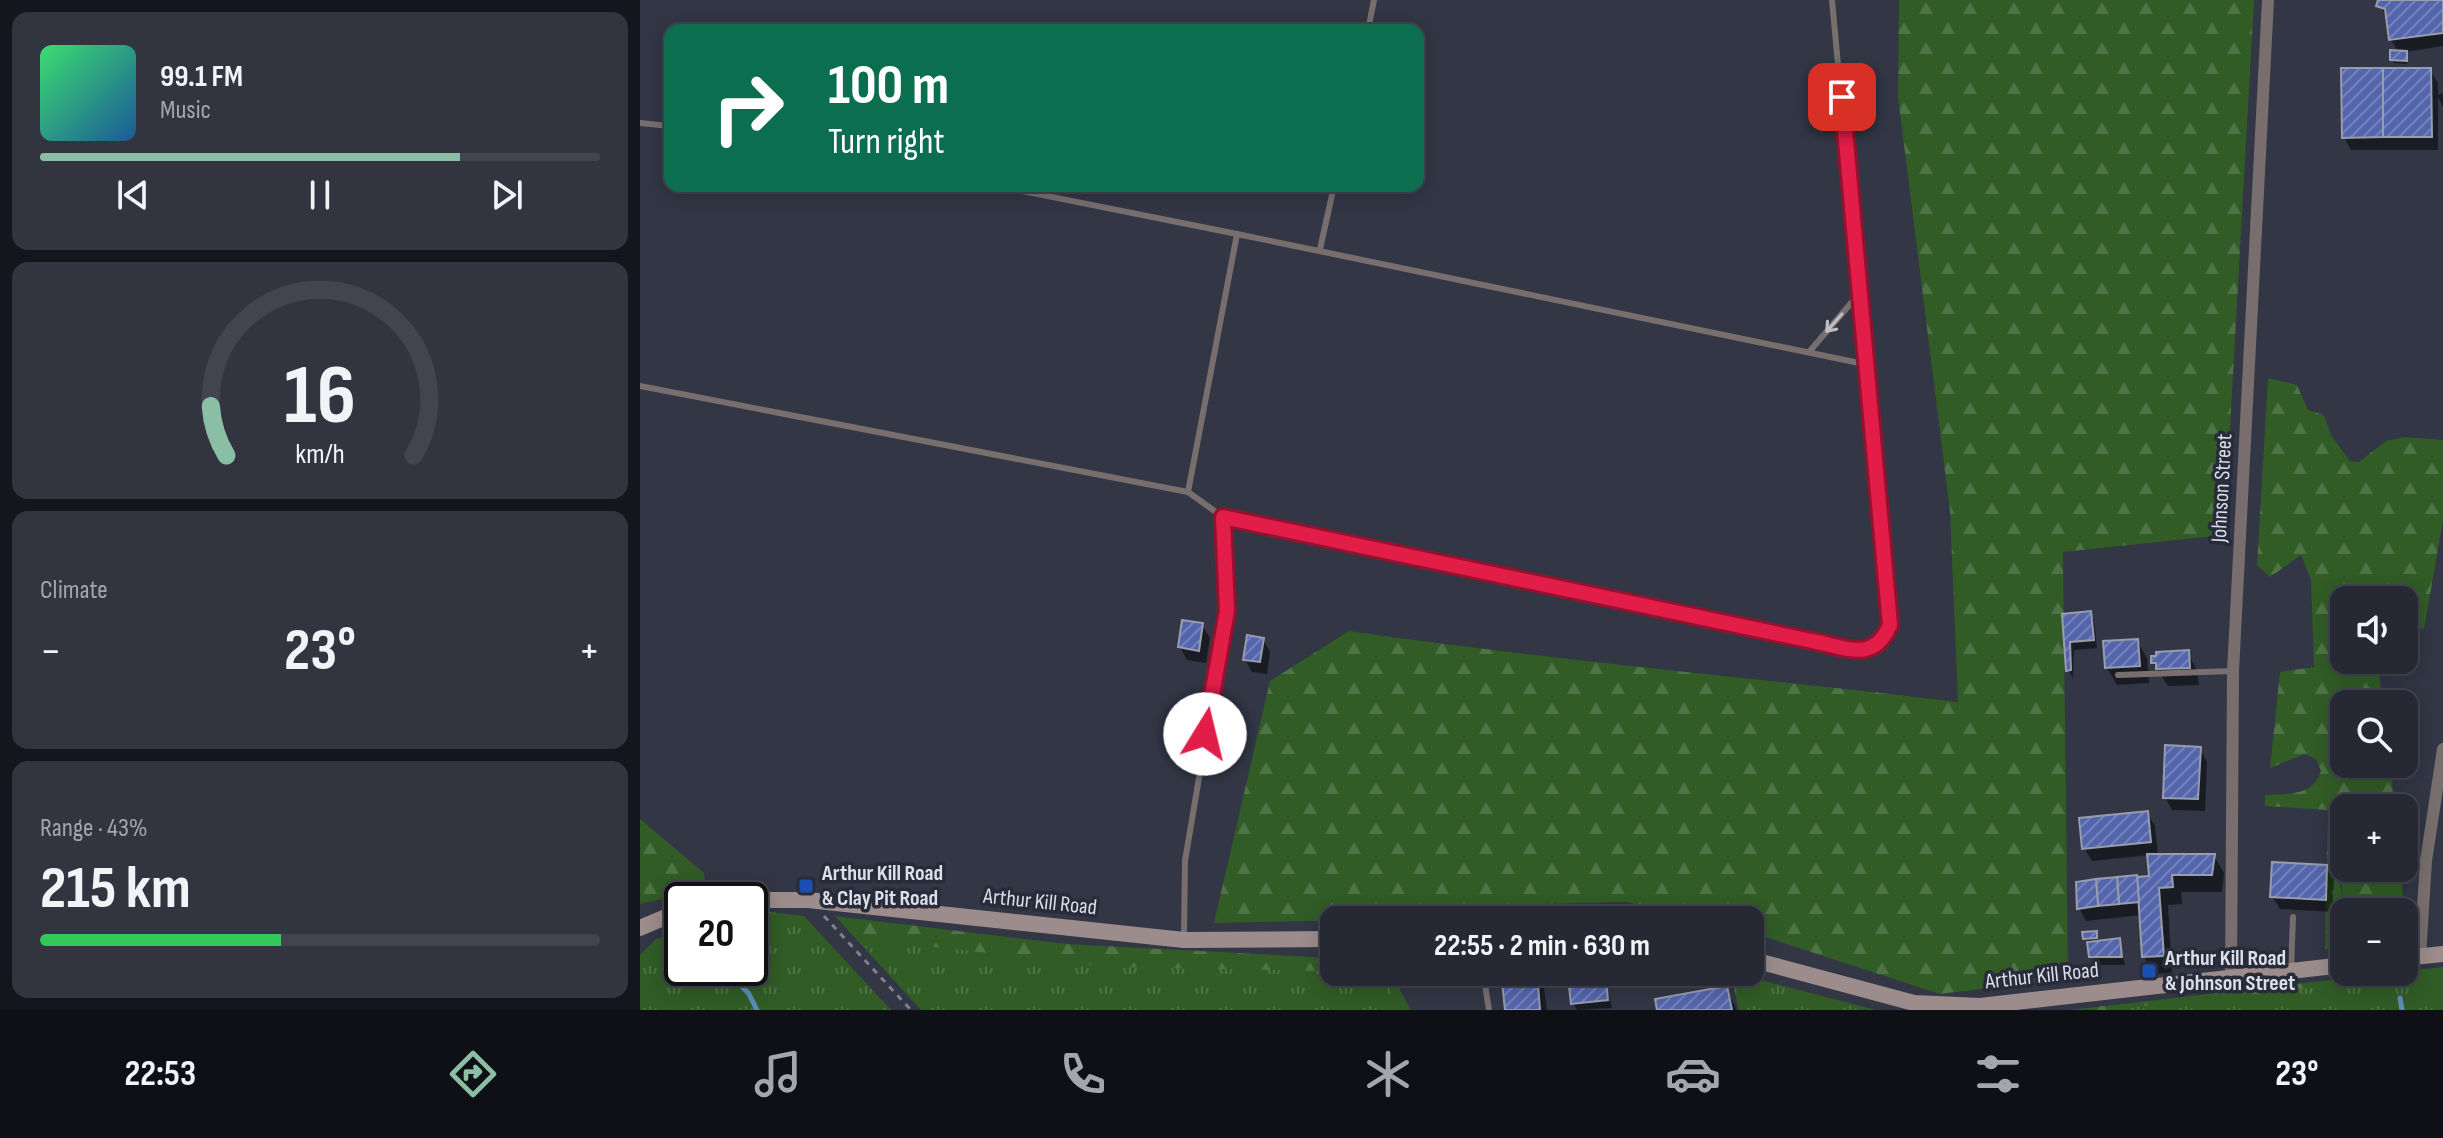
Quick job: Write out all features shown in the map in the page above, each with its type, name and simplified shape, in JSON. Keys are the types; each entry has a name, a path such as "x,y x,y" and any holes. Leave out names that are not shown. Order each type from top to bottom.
{"street":[{"name":"Johnson Street","path":"2231,978 2233,671 2268,0"},
{"path":"2418,916 2443,749"},
{"name":"Arthur Kill Road","path":"768,900 808,900 1184,940 1320,939"},
{"path":"640,928 664,918"},
{"path":"2418,956 2443,954"},
{"name":"Arthur Kill Road","path":"1764,962 1940,1006 1980,1006 2330,967"}],"lane":[{"path":"1369,24 1374,0"},
{"path":"640,386 1188,492 1223,517 1867,651 1884,638 1890,625 1832,0"},
{"path":"640,123 664,125"},
{"path":"1027,192 1320,249 1864,364"},
{"path":"1320,249 1333,192"},
{"path":"1188,492 1237,234"},
{"path":"1809,352 1858,295"},
{"path":"1184,940 1185,861 1227,611 1223,517"},
{"path":"2118,675 2233,671"},
{"path":"2291,971 2293,917"},
{"path":"1485,986 1489,1010"}],"path":[{"path":"808,900 911,1010"}],"green space":[{"path":"1899,0 2254,0 2224,535 2063,552 2068,972 2062,979 1940,994 1764,937 1764,906 1645,906 1626,902 1520,906 1320,906 1320,921 1214,923 1270,681 1349,631 1577,660 1958,702 1950,511 1898,97"},
{"path":"2268,378 2297,385 2308,410 2324,415 2331,435 2350,461 2359,462 2386,441 2405,437 2443,440 2443,520 2424,629 2418,627 2418,586 2330,586 2330,674 2380,674 2380,690 2330,690 2330,778 2392,778 2393,794 2330,794 2330,863 2327,859 2328,810 2265,806 2265,795 2306,789 2321,771 2316,759 2305,754 2270,768 2280,672 2314,667 2311,580 2301,555 2270,577 2257,565"},
{"path":"640,819 704,873 705,882 664,882 664,899 640,904"},
{"path":"2327,859 2330,882 2338,882 2342,898 2330,898 2330,948 2325,949"},
{"path":"2340,882 2402,882 2402,898 2343,898"},
{"path":"768,912 804,916 891,1010 640,1010 640,955 656,939 664,937 664,986 768,986"},
{"path":"835,916 1066,944 1320,957 1320,986 1398,986 1411,1010 921,1010"},
{"path":"857,938 1111,967 1320,971 1320,986 1389,986 1403,1010 925,1010"},
{"path":"2443,967 2443,1010 2070,1010 2330,980 2330,986 2418,986 2418,970"},
{"path":"2443,974 2443,1010 2107,1010 2331,986 2418,986 2418,977"},
{"path":"1764,981 1876,1010 1739,1010 1733,986 1764,986"}],"building":[{"path":"2378,0 2443,0 2443,33 2389,40 2385,9 2376,6"},
{"path":"2390,50 2407,51 2407,61 2390,60"},
{"path":"2341,68 2383,68 2383,137 2342,138"},
{"path":"2383,68 2431,68 2432,137 2383,137"},
{"path":"2091,611 2094,640 2070,642 2071,670 2066,671 2062,614"},
{"path":"1182,620 1203,623 1199,651 1178,647"},
{"path":"1247,635 1264,638 1260,662 1243,660"},
{"path":"2138,639 2140,666 2105,668 2103,641"},
{"path":"2189,650 2190,668 2156,669 2156,663 2151,663 2151,656 2156,656 2156,652"},
{"path":"2165,745 2201,747 2198,799 2163,798"},
{"path":"2148,811 2151,842 2082,849 2079,818"},
{"path":"2147,854 2215,854 2212,875 2172,875 2173,887 2159,888 2164,956 2142,957 2137,877 2149,876"},
{"path":"2272,862 2327,865 2326,900 2270,897"},
{"path":"2137,875 2139,902 2119,904 2117,877"},
{"path":"2117,877 2119,904 2098,906 2096,879"},
{"path":"2096,879 2098,906 2077,909 2076,882"},
{"path":"2097,931 2097,938 2083,939 2082,932"},
{"path":"2120,938 2122,957 2089,957 2087,942"},
{"path":"1502,986 1538,986 1540,1010 1505,1010"},
{"path":"1569,986 1607,986 1608,1000 1571,1004"},
{"path":"1727,986 1732,1010 1657,1010 1655,999"}],"waterway":[{"path":"742,986 757,1010"},
{"path":"2400,998 2402,1010"}],"place":[{"name":"Arthur Kill Road & Clay Pit Road","path":"806,886"},
{"name":"Arthur Kill Road & Johnson Street","path":"2149,971"}],"route":[{"path":"1205,734 1227,611 1223,517 1812,641 1867,651 1876,646 1890,625 1842,97"}]}
